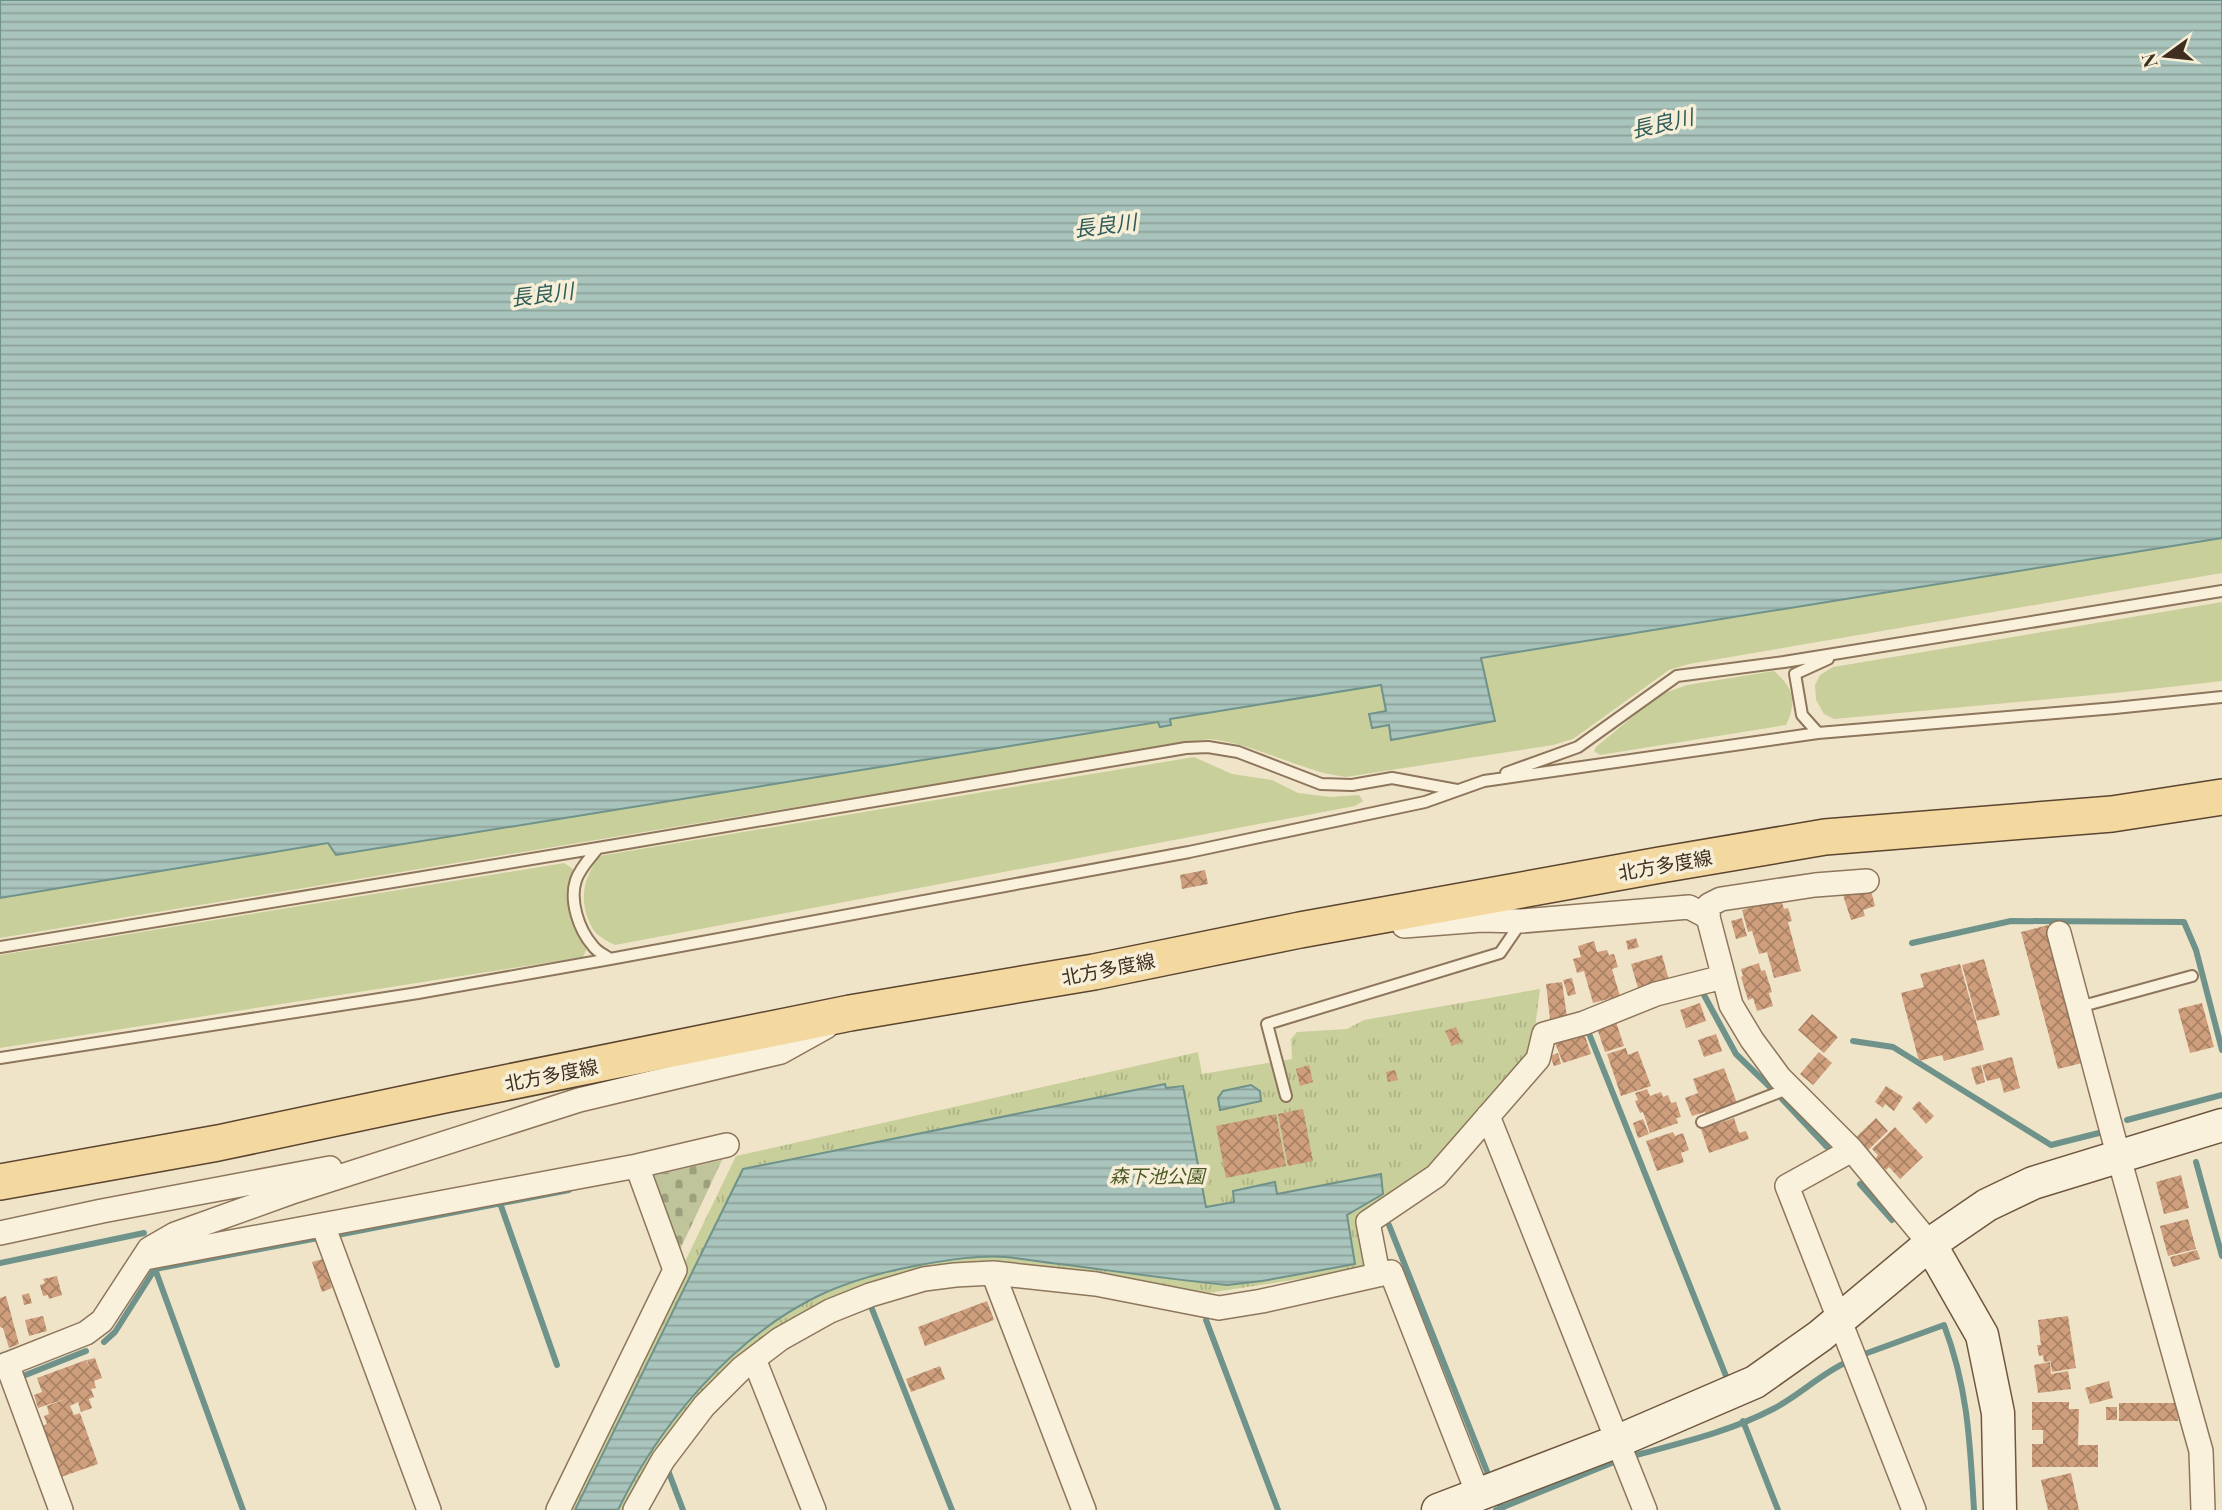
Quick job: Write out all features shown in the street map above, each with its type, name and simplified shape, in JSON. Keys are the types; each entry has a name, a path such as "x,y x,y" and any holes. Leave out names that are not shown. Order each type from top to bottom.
{"main road":[{"name":"北方多度線","path":"0,1182 218,1143 850,1013 1094,972 1300,930 1825,837 2112,814 2222,797"}],"street":[{"path":"1867,881 1815,885 1721,899 1710,905 1708,917 1731,1005 1752,1040 1780,1078 1852,1150 1930,1244 1982,1335 1998,1413 2000,1510"},
{"path":"1300,930 1367,929 1481,920 1522,921 1689,908 1708,917"},
{"path":"2059,933 2202,1451 2203,1510"},
{"path":"1378,1274 1368,1222 1436,1176 1538,1059 1544,1034 1584,1023 1656,994 1723,977"},
{"path":"61,1510 4,1365 86,1333 102,1321 149,1249 175,1234 399,1157 592,1097 781,1052 850,1013"},
{"path":"1488,1116 1645,1510"},
{"path":"1438,1510 1618,1441 1755,1382 1839,1320 1930,1244 1987,1205 2033,1183 2222,1125"},
{"path":"142,1259 637,1166 727,1145"},
{"path":"1852,1150 1787,1186 1914,1510"},
{"path":"0,1233 266,1179 399,1157"},
{"path":"558,1510 675,1270 637,1166"},
{"path":"323,1225 429,1510"},
{"path":"635,1510 663,1460 704,1406 754,1359 780,1339 831,1311 870,1295 924,1279 993,1273 1096,1284 1219,1308 1391,1272 1486,1490"},
{"path":"993,1273 1084,1510"},
{"path":"754,1359 814,1510"}],"lane":[{"path":"0,1058 418,993 1202,849 1425,802 1578,747 1677,676 1844,653 2222,591"},
{"path":"1818,733 1802,715 1795,674 1844,653"},
{"path":"1484,781 1818,733 2222,697"},
{"path":"0,947 1186,748 1208,747 1238,752 1321,784 1352,785 1392,778 1458,790"},
{"path":"598,848 575,882 575,909 581,928 593,947 610,959"},
{"path":"1286,1096 1267,1024 1500,953 1522,921"},
{"path":"2079,1007 2192,976"},
{"path":"1702,1122 1790,1088"}],"green space":[{"path":"2222,538 2222,573 1689,664 1669,670 1573,739 1553,745 1346,777 1318,771 1236,744 1209,739 0,938 0,898 328,843 336,855 1158,722 1160,727 1171,725 1170,719 1381,685 1386,711 1369,714 1389,725 1391,740 1494,721 1480,659"},
{"path":"2222,602 2222,681 1834,719 1824,714 1816,700 1815,685 1820,675 1833,667"},
{"path":"1774,671 1786,683 1792,696 1792,709 1786,725 1600,755 1594,751 1659,695 1687,685"},
{"path":"1194,757 1232,774 1272,780 1298,793 1330,797 1359,795 1363,801 1355,806 615,945 596,933 586,913 586,883 599,856"},
{"path":"564,863 573,869 568,900 572,919 587,948 583,957 0,1048 0,955"},
{"name":"森下池公園","path":"1540,989 1532,1052 1433,1171 1390,1195 1356,1219 1366,1269 1208,1293 989,1267 770,1335 626,1510 565,1510 736,1156 1198,1052 1202,1074 1292,1059 1291,1039 1297,1032 1347,1029 1364,1020"},
{"path":"722,1160 677,1256 647,1177"}],"water":[{"name":"長良川","path":"0,0 2222,0 2222,538 1481,658 1495,721 1391,740 1389,725 1372,728 1369,714 1386,711 1381,685 1170,719 1171,725 1160,727 1158,722 336,855 328,843 0,898"},
{"path":"1165,1084 1166,1088 1183,1086 1206,1207 1234,1202 1233,1191 1275,1182 1277,1194 1381,1174 1383,1194 1347,1215 1355,1264 1227,1285 1013,1258 984,1257 920,1265 855,1281 818,1296 786,1314 756,1335 728,1360 701,1387 654,1447 618,1510 575,1510 743,1169"},
{"path":"1251,1085 1260,1091 1261,1101 1220,1110 1218,1098 1223,1091"}],"building":[{"path":"1205,870 1208,884 1182,889 1180,875"},
{"path":"1870,887 1875,906 1863,910 1865,916 1851,920 1843,895"},
{"path":"1781,899 1784,909 1788,908 1792,921 1788,922 1801,971 1774,978 1767,952 1759,954 1752,931 1748,932 1742,910"},
{"path":"1742,918 1747,936 1736,939 1731,921"},
{"path":"2048,925 2086,1062 2058,1069 2021,932"},
{"path":"1636,938 1639,947 1628,950 1626,941"},
{"path":"1594,941 1597,952 1607,950 1609,955 1614,954 1618,967 1612,969 1620,996 1593,1003 1584,971 1577,973 1573,959 1581,957 1578,946"},
{"path":"1662,955 1669,980 1638,988 1631,964"},
{"path":"1984,959 2000,1015 1977,1021 1962,965"},
{"path":"1759,963 1761,971 1765,970 1773,1006 1757,1011 1753,998 1748,1000 1741,969"},
{"path":"1960,964 1984,1050 1944,1061 1942,1055 1919,1061 1901,993 1924,987 1920,974"},
{"path":"1572,978 1576,994 1568,996 1563,980"},
{"path":"1562,982 1567,1017 1550,1019 1546,984"},
{"path":"1700,1003 1706,1021 1686,1028 1680,1010"},
{"path":"2202,1003 2214,1047 2190,1053 2178,1009"},
{"path":"1812,1014 1838,1037 1824,1053 1798,1030"},
{"path":"1616,1022 1624,1046 1605,1052 1597,1028"},
{"path":"1456,1027 1462,1042 1452,1046 1445,1031"},
{"path":"1584,1033 1591,1054 1563,1063 1555,1043"},
{"path":"1716,1034 1722,1051 1704,1057 1698,1040"},
{"path":"1626,1048 1628,1055 1638,1051 1651,1086 1621,1096 1607,1054"},
{"path":"1819,1052 1832,1063 1813,1085 1800,1074"},
{"path":"1558,1053 1561,1064 1554,1066 1550,1056"},
{"path":"2012,1057 2020,1088 2004,1093 2000,1078 1987,1081 1982,1065"},
{"path":"1309,1065 1313,1082 1300,1086 1296,1069"},
{"path":"1981,1065 1985,1082 1976,1085 1971,1068"},
{"path":"1724,1068 1737,1103 1692,1116 1685,1098 1698,1093 1693,1079"},
{"path":"1395,1070 1398,1080 1388,1082 1386,1072"},
{"path":"1886,1086 1903,1097 1894,1111 1885,1104 1883,1108 1875,1102"},
{"path":"1647,1089 1650,1096 1661,1092 1663,1097 1668,1095 1671,1103 1676,1102 1681,1117 1676,1118 1678,1123 1650,1133 1643,1112 1640,1113 1635,1101 1638,1100 1635,1093"},
{"path":"1919,1101 1934,1116 1926,1124 1912,1108"},
{"path":"1303,1109 1313,1161 1288,1166 1278,1114"},
{"path":"1276,1114 1286,1166 1226,1178 1216,1126"},
{"path":"1734,1118 1739,1133 1746,1131 1749,1139 1709,1153 1701,1129"},
{"path":"1876,1118 1888,1131 1867,1151 1854,1139"},
{"path":"1643,1119 1649,1134 1638,1138 1633,1123"},
{"path":"1895,1127 1923,1157 1900,1179 1889,1167 1886,1170 1875,1159 1878,1155 1872,1149"},
{"path":"1673,1132 1675,1136 1683,1133 1689,1150 1681,1153 1684,1162 1657,1171 1646,1141"},
{"path":"2181,1175 2189,1208 2164,1214 2156,1182"},
{"path":"2188,1219 2196,1249 2168,1256 2160,1226"},
{"path":"2197,1250 2200,1259 2173,1267 2170,1257"},
{"path":"323,1259 332,1288 322,1292 312,1262"},
{"path":"57,1276 62,1295 49,1299 48,1295 43,1296 40,1285 45,1283 43,1279"},
{"path":"29,1293 32,1303 24,1305 22,1295"},
{"path":"6,1296 19,1344 9,1348 3,1328 0,1327 0,1298"},
{"path":"987,1301 994,1320 925,1346 918,1327"},
{"path":"43,1316 47,1331 29,1336 25,1320"},
{"path":"2068,1316 2076,1368 2052,1372 2050,1359 2044,1362 2043,1355 2039,1356 2037,1345 2041,1345 2038,1320"},
{"path":"95,1358 102,1378 94,1381 96,1388 91,1389 94,1397 89,1399 92,1408 81,1412 78,1402 70,1406 74,1415 80,1413 98,1464 61,1477 43,1426 47,1424 44,1416 49,1414 47,1406 68,1398 38,1408 34,1395 42,1392 37,1378 86,1360 90,1368 87,1360"},
{"path":"2050,1362 2051,1374 2068,1371 2071,1389 2038,1393 2034,1365"},
{"path":"940,1366 945,1379 911,1392 906,1379"},
{"path":"2109,1381 2113,1398 2090,1404 2085,1388"},
{"path":"2032,1402 2069,1402 2069,1409 2079,1409 2078,1445 2098,1445 2098,1467 2032,1467 2032,1444 2043,1444 2043,1430 2032,1430"},
{"path":"2119,1403 2178,1403 2178,1421 2119,1421"},
{"path":"2106,1407 2117,1407 2117,1420 2106,1420"},
{"path":"2071,1473 2079,1510 2048,1510 2041,1480"}],"waterway":[{"path":"1912,943 2011,921 2184,922 2196,950 2222,1050"},
{"path":"1704,995 1736,1054 1770,1087"},
{"path":"1588,1031 1726,1376"},
{"path":"1853,1041 1893,1047 2051,1145 2099,1133"},
{"path":"2127,1120 2222,1095"},
{"path":"1782,1099 1827,1147"},
{"path":"2196,1162 2222,1256"},
{"path":"1860,1184 1892,1220"},
{"path":"337,1235 569,1190"},
{"path":"500,1203 557,1365"},
{"path":"1389,1225 1490,1479"},
{"path":"0,1263 144,1233"},
{"path":"104,1342 115,1332 155,1269 318,1238"},
{"path":"155,1269 243,1510"},
{"path":"870,1304 952,1510"},
{"path":"1206,1320 1278,1510"},
{"path":"1859,1356 1944,1325 1963,1394 1974,1510"},
{"path":"23,1376 86,1351"},
{"path":"1633,1456 1704,1436 1756,1417 1783,1404 1847,1362"},
{"path":"1743,1421 1778,1510"},
{"path":"1496,1510 1614,1462"},
{"path":"669,1473 683,1510"},
{"path":"1496,1496 1502,1510"}]}
